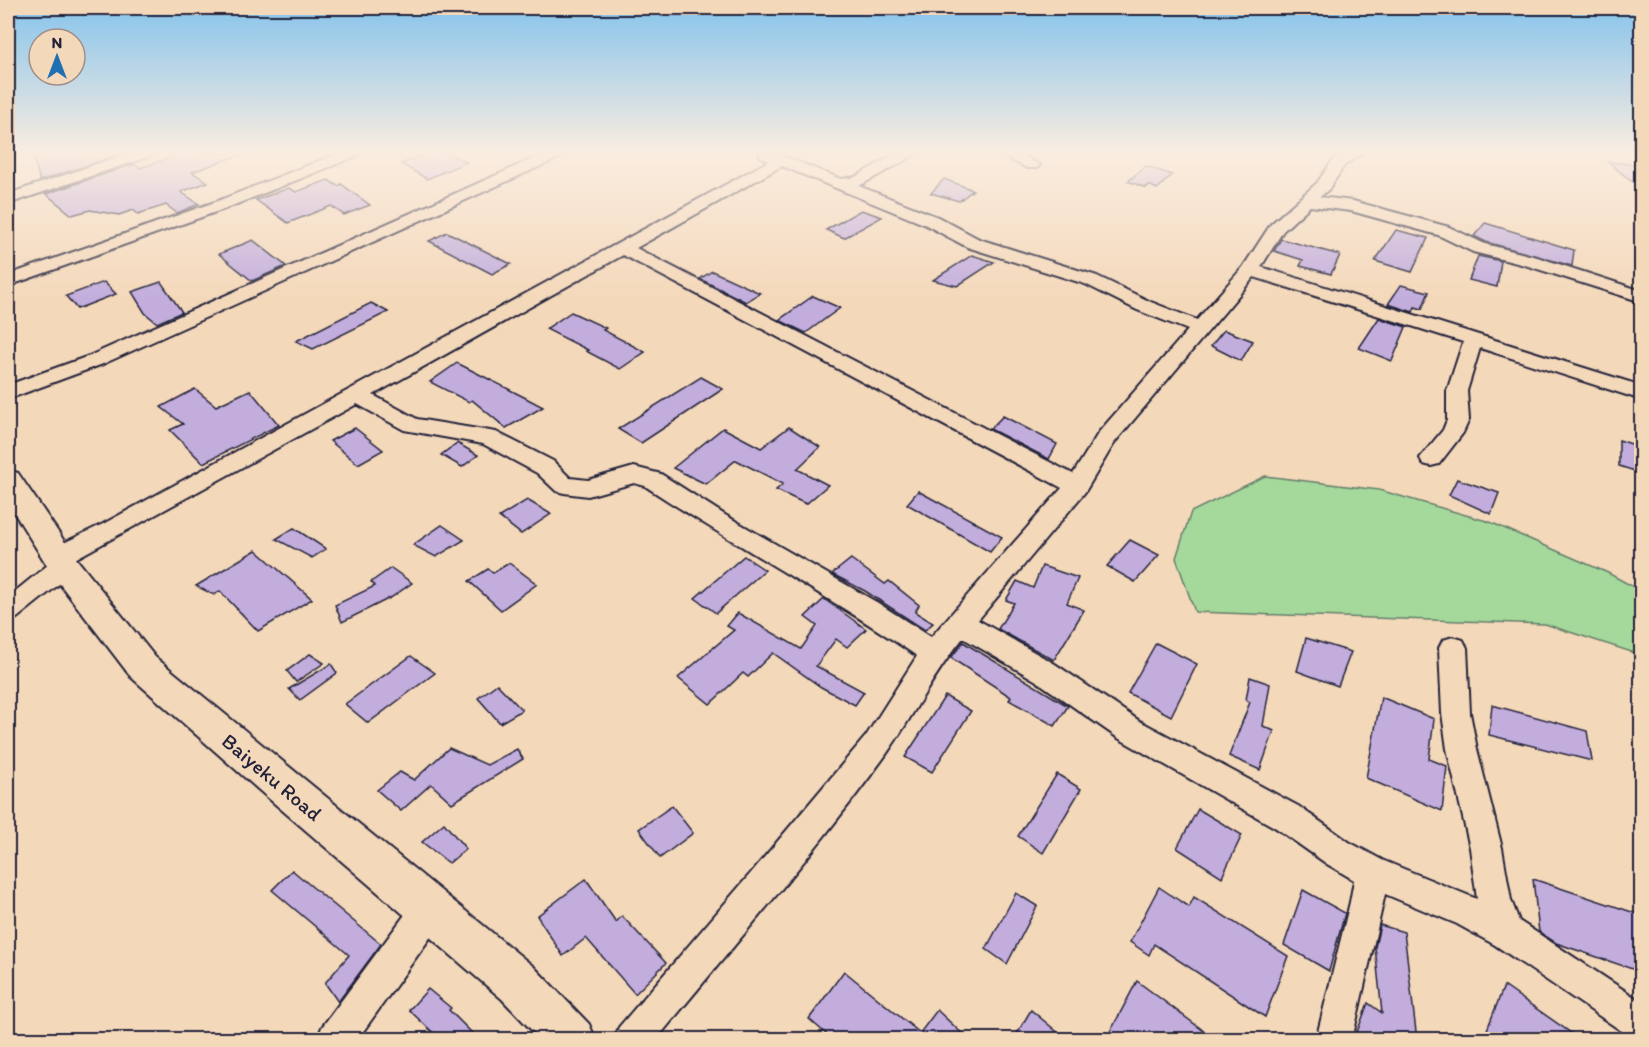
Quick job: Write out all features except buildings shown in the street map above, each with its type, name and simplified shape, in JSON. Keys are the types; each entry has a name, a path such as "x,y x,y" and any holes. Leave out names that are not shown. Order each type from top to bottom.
{"main road":[{"name":"Baiyeku Road","path":"8,480 61,562 143,666 273,779 518,983 573,1040"}],"street":[{"path":"8,281 231,202"},
{"path":"8,392 96,360 449,202"},
{"path":"8,611 61,562 112,530 622,248 698,202"},
{"path":"885,202 924,217 973,243 1090,280 1144,306 1198,327"},
{"path":"632,1040 763,885 876,745 934,653 1077,486 1107,437 1198,327 1250,270 1277,228 1307,202"},
{"path":"1316,202 1353,206 1443,231 1479,248 1531,261 1641,297"},
{"path":"622,248 1077,486"},
{"path":"1250,270 1391,311 1473,340 1502,347 1641,393"},
{"path":"1431,458 1452,433 1458,420 1457,391 1473,340"},
{"path":"356,395 412,425 488,437 545,467 564,485 588,488 634,475 653,480 735,532 869,610 934,653"},
{"path":"959,622 1045,672 1128,729 1287,818 1338,853 1371,872 1481,906 1507,933 1641,1023"},
{"path":"1453,648 1456,712 1462,749 1486,848 1481,906"},
{"path":"1334,1040 1367,902 1371,872"},
{"path":"335,1040 430,909"}],"green space":[{"path":"1265,476 1379,490 1490,522 1608,573 1641,591 1641,655 1545,624 1195,612 1176,558 1191,512"}]}
